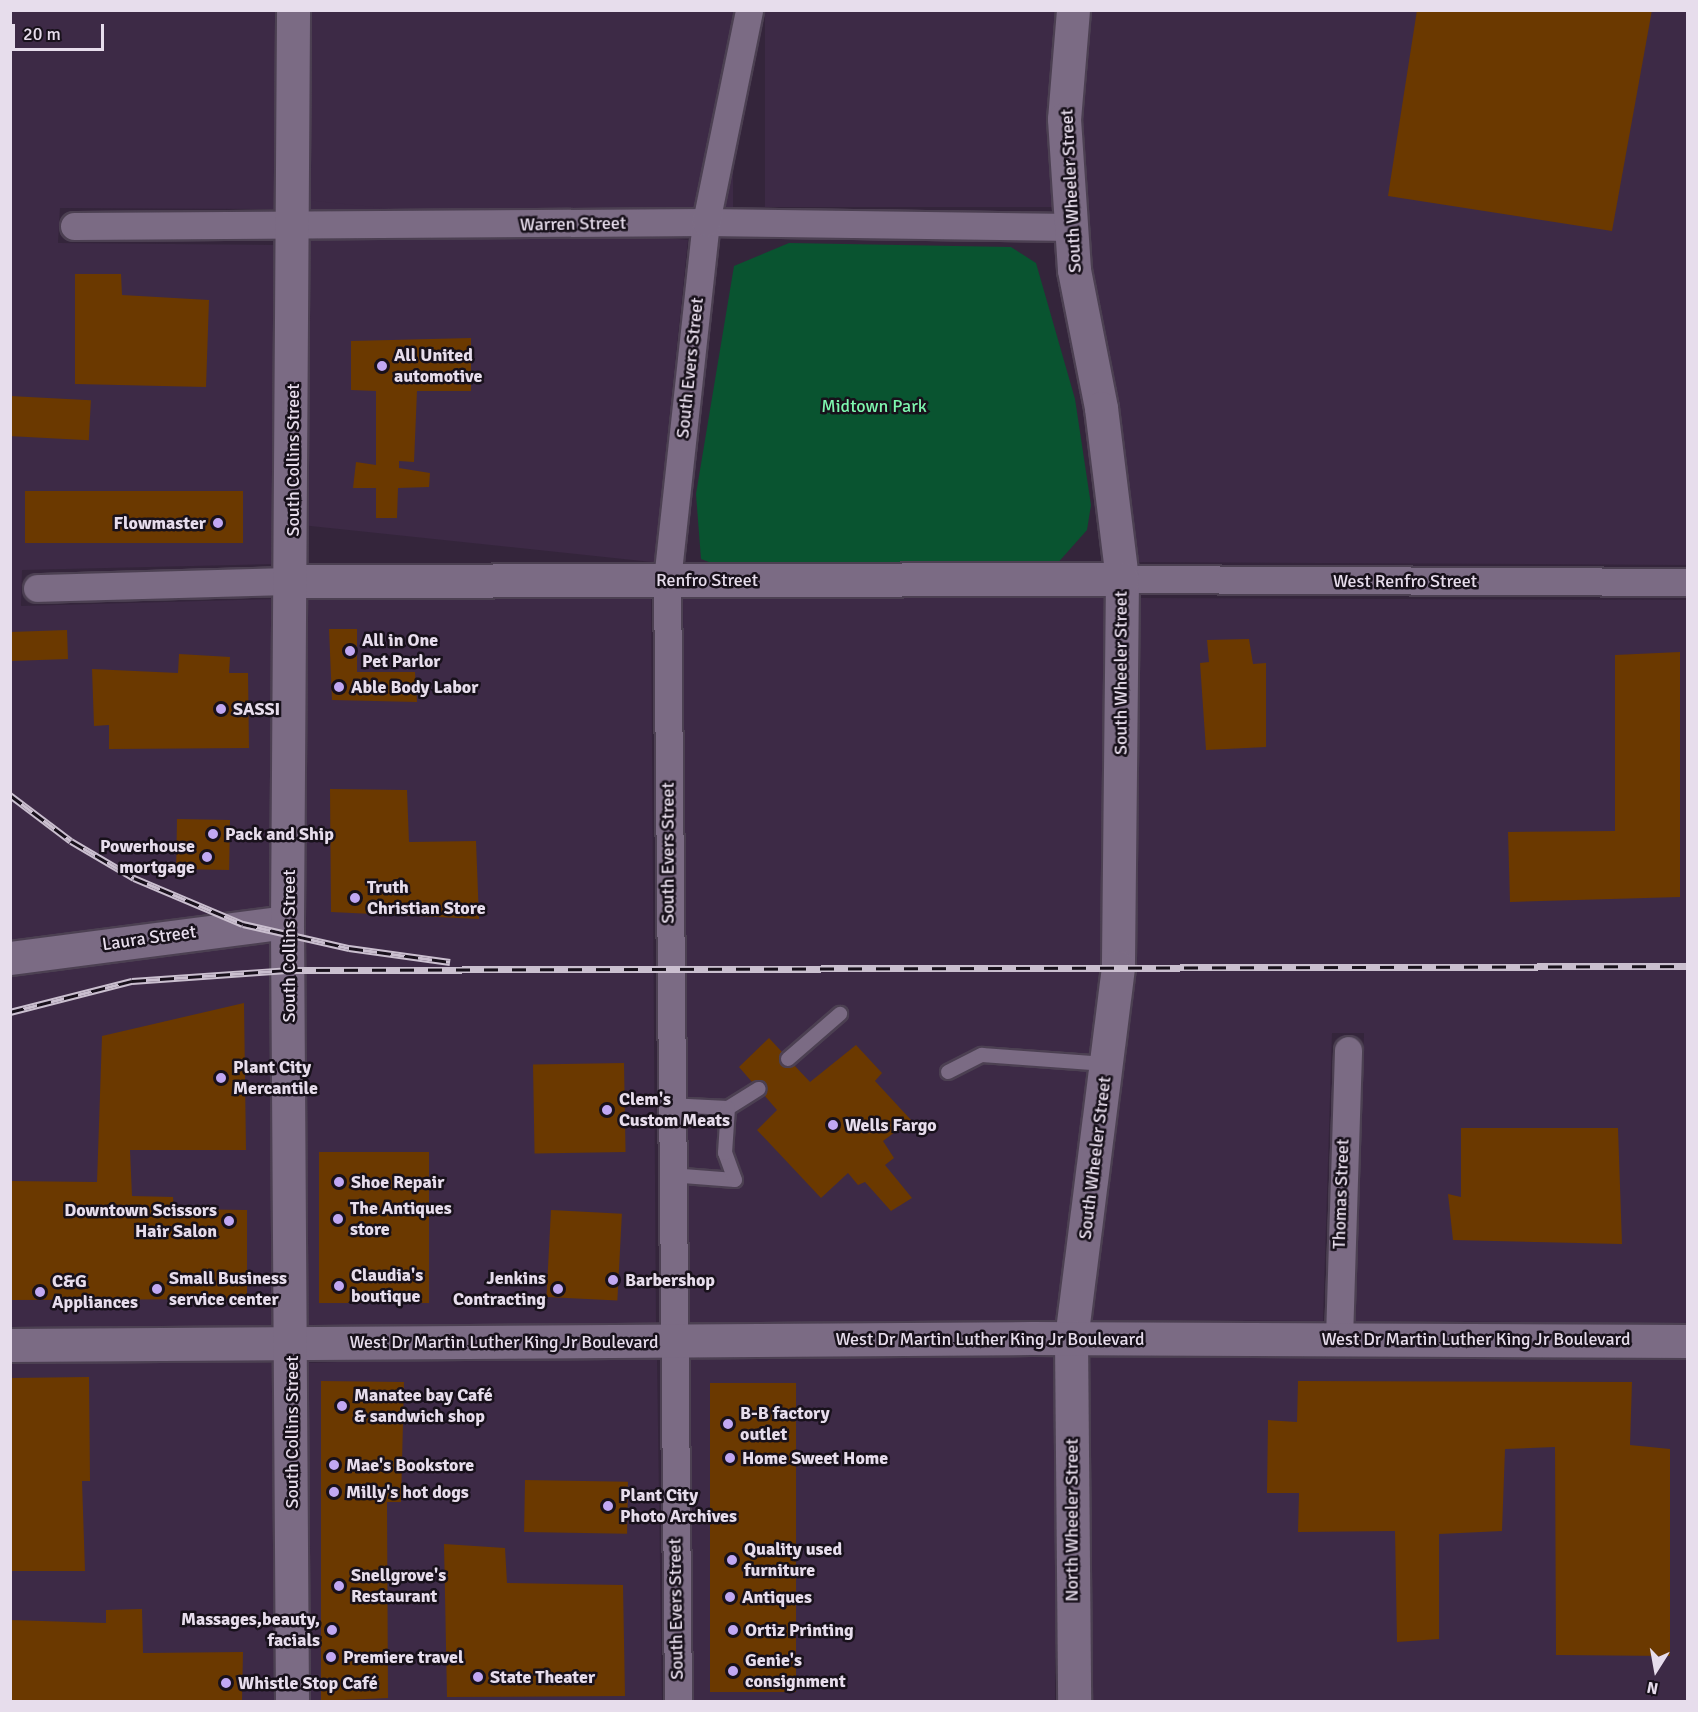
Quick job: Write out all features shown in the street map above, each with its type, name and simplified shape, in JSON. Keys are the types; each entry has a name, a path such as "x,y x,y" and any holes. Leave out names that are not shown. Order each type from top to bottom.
{"street":[{"name":"South Collins Street","path":"292,1701 292,1345 287,922 292,581 293,10"},
{"name":"South Evers Street","path":"678,1701 668,1105 667,580 706,222 749,10"},
{"name":"South Wheeler Street","path":"1071,1338 1118,967 1122,579 1101,408 1074,270 1064,119 1073,10"},
{"name":"Warren Street","path":"74,225 293,228 706,222 1072,226"},
{"name":"Renfro Street","path":"292,581 1122,579"},
{"name":"West Renfro Street","path":"1122,579 1688,582"},
{"path":"37,588 292,581"},
{"name":"Laura Street","path":"10,958 287,922"},
{"name":"Thomas Street","path":"1339,1338 1348,1050"},
{"name":"West Dr Martin Luther King Jr Boulevard","path":"10,1345 292,1345 1071,1338 1688,1341"},
{"name":"North Wheeler Street","path":"1071,1338 1074,1701"}],"lane":[{"path":"788,1059 840,1014"},
{"path":"948,1072 982,1055 1106,1064"},
{"path":"668,1105 728,1108 758,1089"},
{"path":"669,1175 735,1179 725,1153 728,1108"}],"shaded area":[{"path":"10,11 278,11 277,209 60,208 58,243 277,245 276,564 22,570 21,606 276,599 272,906 11,940"},
{"path":"309,11 733,11 733,209 309,209"},
{"path":"765,11 1057,11 1057,207 765,207"},
{"path":"1089,11 1687,11 1687,565 1136,562 1089,268 1080,118"},
{"path":"311,200 688,240 654,562 277,523"},
{"path":"1106,597 1102,966 1057,1320 688,1323 683,598"},
{"path":"651,598 656,1323 308,1327 303,920 308,599"},
{"path":"1137,598 1687,600 1687,1323 1355,1321 1364,1033 1332,1033 1323,1321 1090,1320"},
{"path":"241,942 273,942 276,1327 11,1327 10,976"},
{"path":"689,1355 1055,1355 1055,1701 689,1701"},
{"path":"1087,1355 1687,1355 1687,1701 1087,1701"},
{"path":"453,1358 657,1359 662,1701 308,1701 308,1363"},
{"path":"11,1363 276,1363 276,1702 11,1702"}],"green space":[{"name":"Midtown Park","path":"789,243 1011,247 1036,263 1075,399 1091,505 1087,530 1055,566 722,567 701,559 696,494 734,266"}],"building":[{"path":"1417,10 1652,10 1612,231 1388,196"},
{"path":"75,274 121,274 122,295 209,300 206,387 75,384"},
{"path":"471,338 471,391 417,391 414,462 399,461 399,468 430,473 429,487 398,488 397,518 376,518 376,488 353,488 356,462 376,465 376,391 351,390 351,341"},
{"path":"10,396 91,400 89,440 10,436"},
{"path":"25,491 243,491 243,543 25,543"},
{"path":"329,629 357,629 357,672 415,672 417,702 332,700"},
{"path":"67,630 68,659 11,661 10,632"},
{"path":"1249,639 1253,664 1266,663 1266,747 1206,750 1200,663 1209,662 1207,640"},
{"path":"1680,652 1680,897 1510,902 1508,832 1615,831 1615,655"},
{"path":"179,654 230,657 229,673 248,673 249,748 109,749 109,725 94,726 92,669 178,673"},
{"path":"330,789 407,790 409,842 476,841 479,919 331,912"},
{"path":"177,819 230,820 229,870 176,869"},
{"path":"244,1003 246,1150 130,1150 132,1196 173,1197 174,1209 247,1210 247,1299 10,1300 10,1181 97,1182 102,1036"},
{"name":"Wells Fargo","path":"769,1038 782,1052 782,1065 794,1065 810,1082 856,1045 882,1073 875,1081 911,1120 883,1141 894,1158 885,1165 912,1198 891,1211 865,1182 858,1185 848,1173 821,1198 757,1130 777,1110 764,1095 765,1084 752,1082 739,1067"},
{"path":"624,1063 626,1152 535,1154 533,1065"},
{"path":"1461,1128 1618,1128 1622,1244 1453,1240 1448,1194 1461,1197"},
{"path":"319,1152 429,1152 429,1303 319,1303"},
{"path":"551,1210 622,1214 617,1301 546,1297"},
{"path":"89,1377 90,1481 82,1481 85,1571 10,1571 10,1378"},
{"path":"321,1381 404,1382 401,1502 387,1502 388,1698 321,1701"},
{"path":"1298,1381 1632,1382 1630,1445 1670,1449 1670,1656 1556,1655 1555,1447 1505,1449 1502,1531 1439,1534 1439,1639 1397,1642 1395,1531 1298,1532 1299,1493 1267,1493 1268,1420 1297,1422"},
{"path":"710,1383 796,1383 796,1692 710,1692"},
{"path":"525,1480 628,1482 627,1534 524,1532"},
{"path":"444,1544 505,1548 507,1583 623,1585 625,1696 447,1697"},
{"path":"142,1609 143,1653 243,1652 242,1701 10,1701 10,1620 106,1623 106,1610"}],"railway":[{"path":"10,795 71,841 134,878 243,924 349,948 450,962"},
{"path":"10,1012 132,981 288,970 1688,966"}],"place":[{"name":"All United automotive","path":"382,366"},
{"name":"Flowmaster","path":"218,523"},
{"name":"All in One Pet Parlor","path":"350,651"},
{"name":"Able Body Labor","path":"339,687"},
{"name":"SASSI","path":"221,709"},
{"name":"Pack and Ship","path":"213,834"},
{"name":"Powerhouse mortgage","path":"207,857"},
{"name":"Truth Christian Store","path":"355,898"},
{"name":"Plant City Mercantile","path":"221,1078"},
{"name":"Clem's Custom Meats","path":"607,1110"},
{"name":"Wells Fargo","path":"833,1125"},
{"name":"Shoe Repair","path":"339,1182"},
{"name":"The Antiques store","path":"338,1219"},
{"name":"Downtown Scissors Hair Salon","path":"229,1221"},
{"name":"Barbershop","path":"613,1280"},
{"name":"Claudia's boutique","path":"339,1286"},
{"name":"Small Business service center","path":"157,1289"},
{"name":"Jenkins Contracting","path":"558,1289"},
{"name":"C&G Appliances","path":"40,1292"},
{"name":"Manatee bay Café & sandwich shop","path":"342,1406"},
{"name":"B-B factory outlet","path":"728,1424"},
{"name":"Home Sweet Home","path":"730,1458"},
{"name":"Mae's Bookstore","path":"334,1465"},
{"name":"Milly's hot dogs","path":"334,1492"},
{"name":"Plant City Photo Archives","path":"608,1506"},
{"name":"Quality used furniture","path":"732,1560"},
{"name":"Snellgrove's Restaurant","path":"339,1586"},
{"name":"Antiques","path":"730,1597"},
{"name":"Massages,beauty, facials","path":"332,1630"},
{"name":"Ortiz Printing","path":"733,1630"},
{"name":"Premiere travel","path":"331,1657"},
{"name":"Genie's consignment","path":"733,1671"},
{"name":"State Theater","path":"478,1677"},
{"name":"Whistle Stop Café","path":"226,1683"}]}
